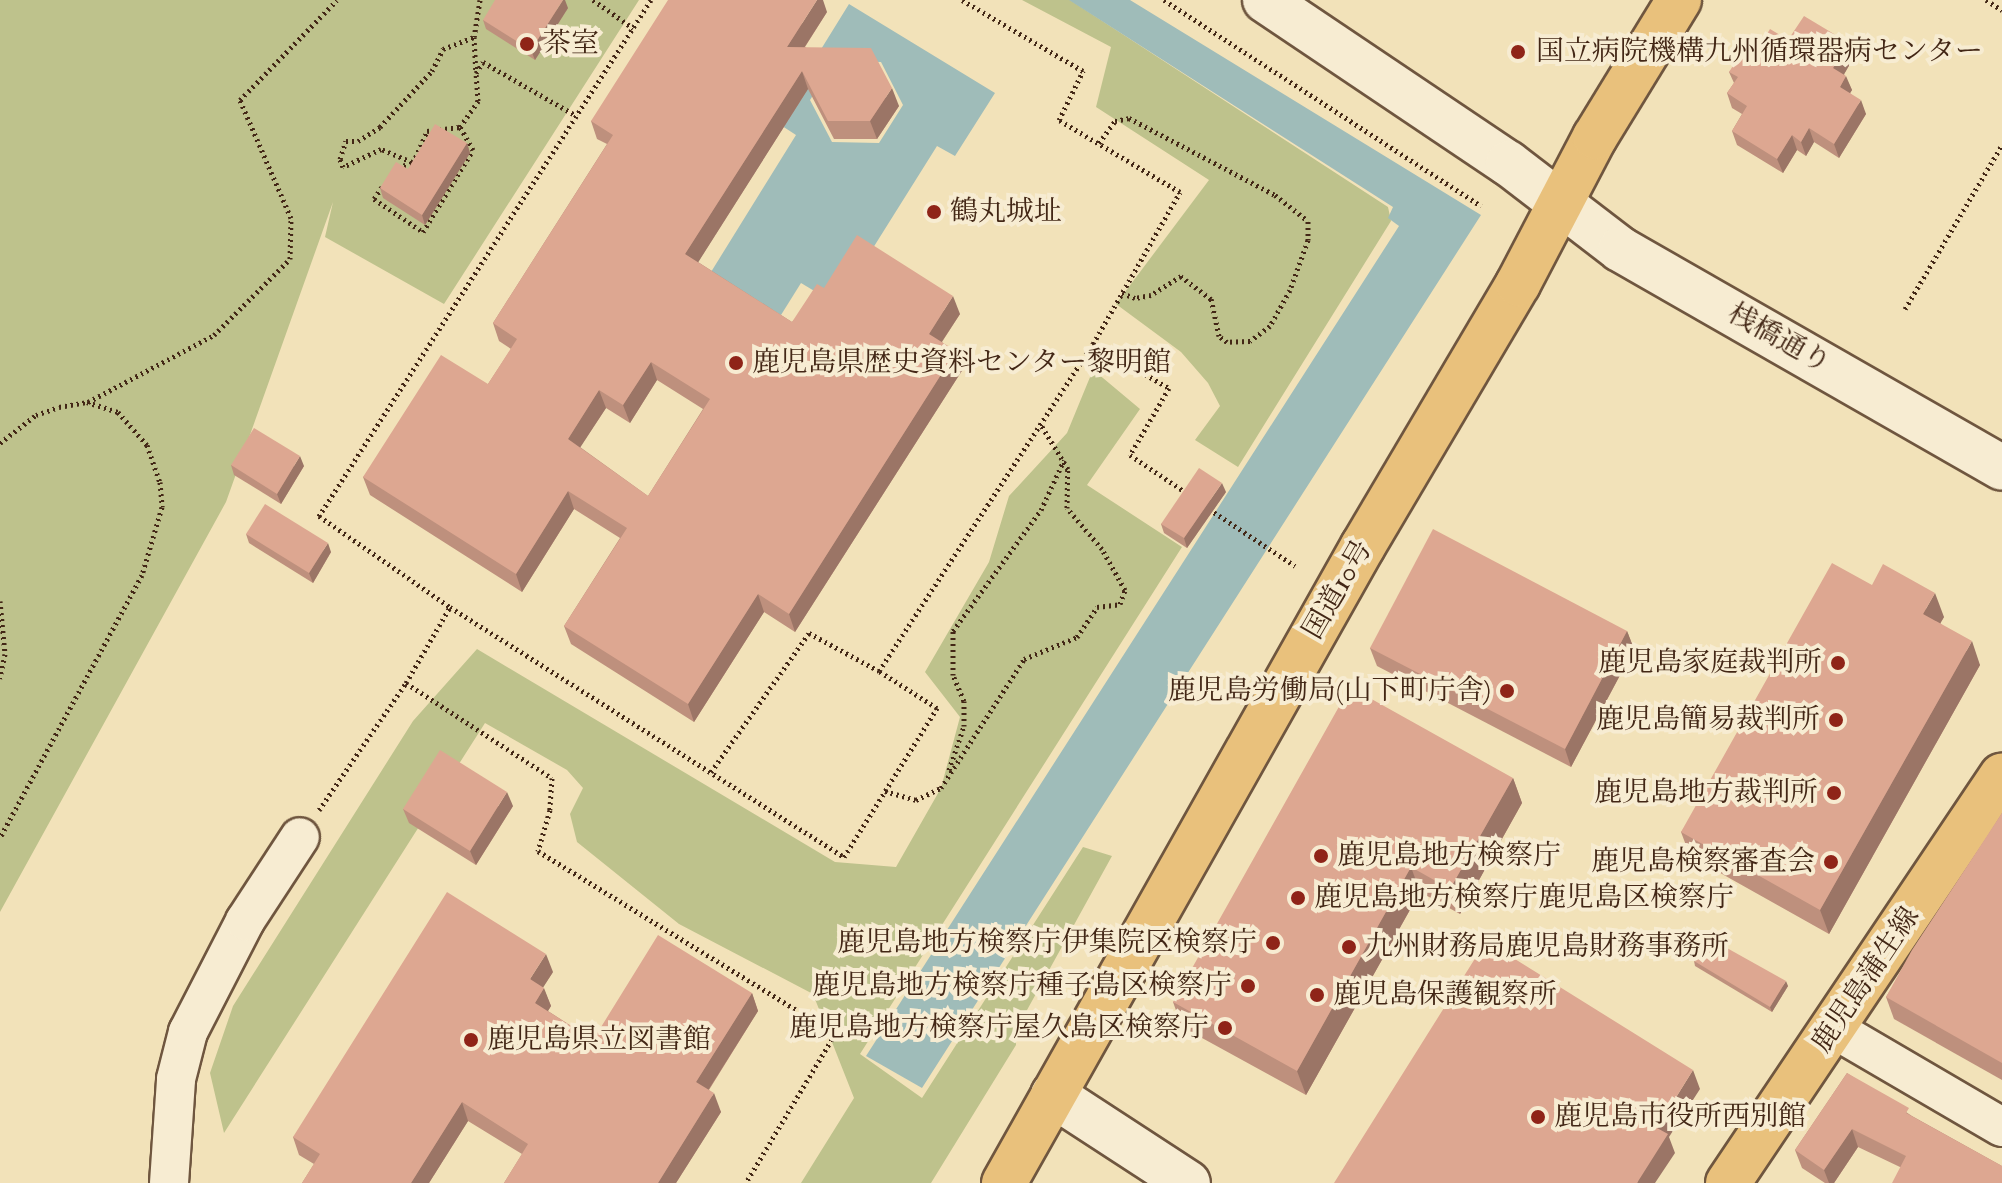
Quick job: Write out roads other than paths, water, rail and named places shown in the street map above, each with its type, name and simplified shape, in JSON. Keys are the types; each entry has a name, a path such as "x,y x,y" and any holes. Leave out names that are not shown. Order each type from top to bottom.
{"main road":[{"name":"国道10号","path":"1004,1183 1560,203 1679,0"},
{"name":"鹿児島蒲生線","path":"1728,1183 2002,775"}],"street":[{"name":"桟橋通り","path":"1265,0 1560,203 1638,261 2002,468"},
{"path":"169,1183 176,1079 188,1032 245,921 300,837"},
{"path":"1834,1029 2002,1127"},
{"path":"1053,1095 1188,1183"}],"water":[{"path":"1069,0 1130,0 1481,215 922,1088 866,1056 1399,226 1388,218 1393,207"},
{"path":"849,4 995,93 955,156 937,146 873,248 821,295 801,283 781,315 711,272 796,135 776,122","holes":["835,61 881,62 903,105 879,143 832,142 810,100"]}],"place":[{"name":"茶室","path":"527,44"},
{"name":"国立病院機構九州循環器病センター","path":"1518,52"},
{"name":"鶴丸城址","path":"934,212"},
{"name":"鹿児島県歴史資料センター黎明館","path":"736,363"},
{"name":"鹿児島家庭裁判所","path":"1838,663"},
{"name":"鹿児島労働局(山下町庁舎)","path":"1507,691"},
{"name":"鹿児島簡易裁判所","path":"1836,720"},
{"name":"鹿児島地方裁判所","path":"1834,793"},
{"name":"鹿児島地方検察庁","path":"1321,856"},
{"name":"鹿児島検察審査会","path":"1831,862"},
{"name":"鹿児島地方検察庁鹿児島区検察庁","path":"1298,898"},
{"name":"鹿児島地方検察庁伊集院区検察庁","path":"1273,943"},
{"name":"九州財務局鹿児島財務事務所","path":"1349,947"},
{"name":"鹿児島地方検察庁種子島区検察庁","path":"1248,986"},
{"name":"鹿児島保護観察所","path":"1317,995"},
{"name":"鹿児島地方検察庁屋久島区検察庁","path":"1225,1028"},
{"name":"鹿児島県立図書館","path":"471,1040"},
{"name":"鹿児島市役所西別館","path":"1538,1117"}]}
